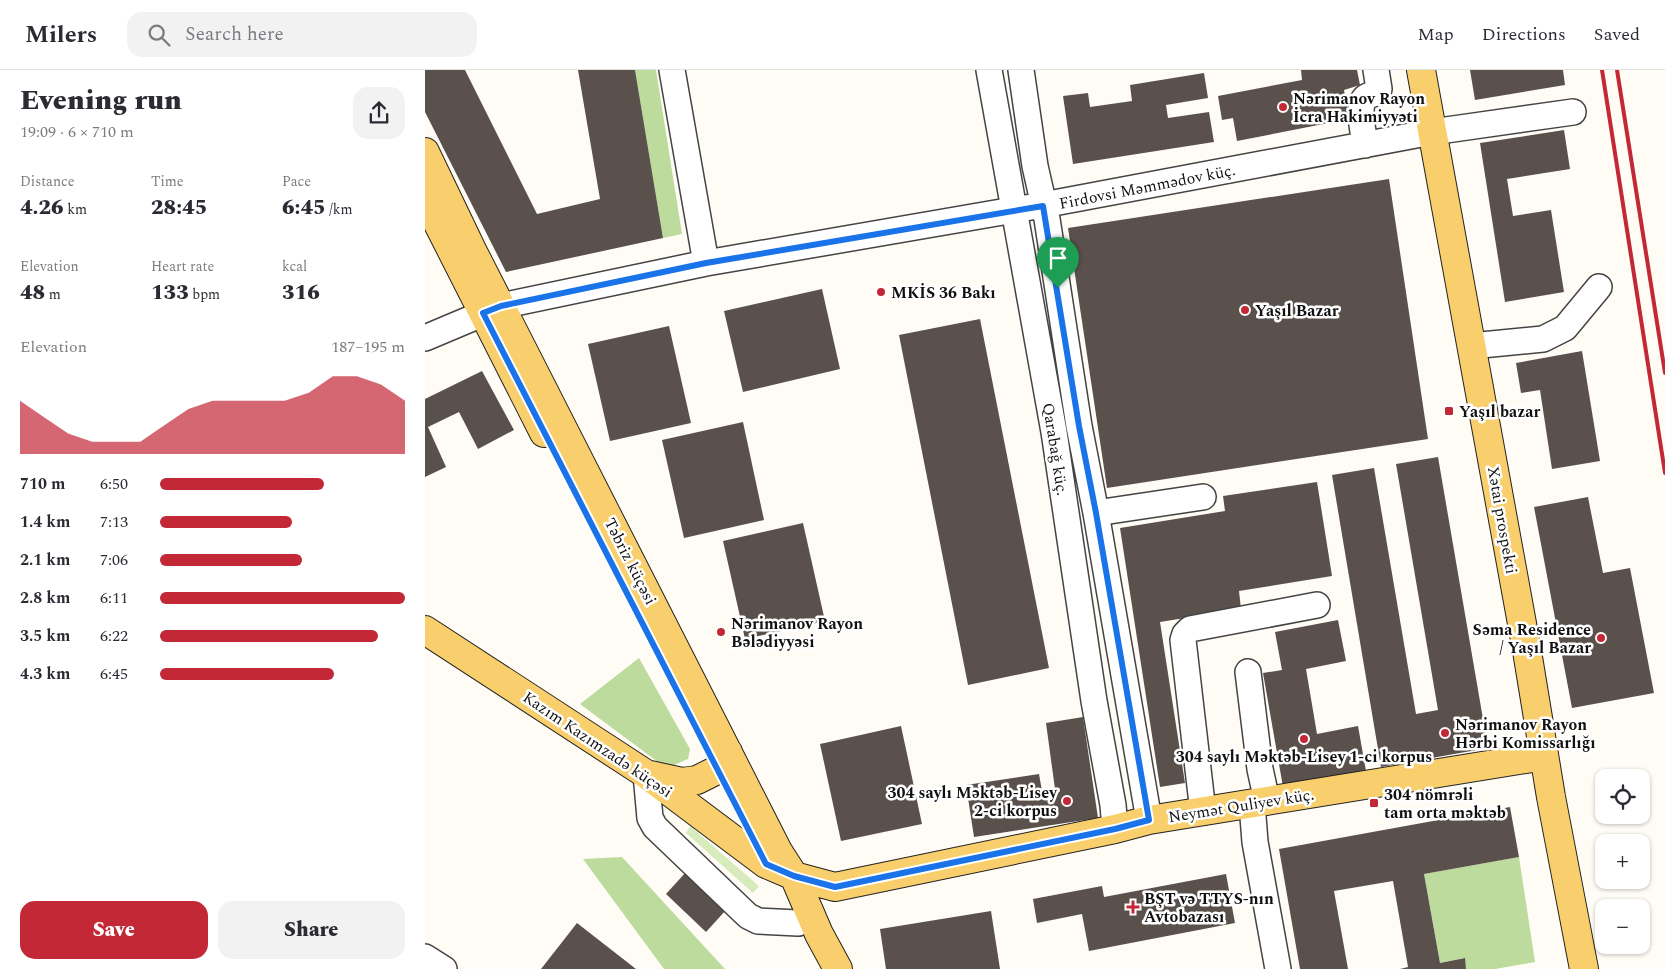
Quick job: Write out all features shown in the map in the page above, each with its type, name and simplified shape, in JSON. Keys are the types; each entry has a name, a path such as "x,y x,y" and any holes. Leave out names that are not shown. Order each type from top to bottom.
{"main road":[{"name":"Xətai prospekti","path":"1421,70 1584,969"},
{"name":"Təbriz küçəsi","path":"425,152 492,309 723,761 794,876 808,928 822,969"},
{"name":"Təbriz küçəsi","path":"425,198 492,309"},
{"name":"Kazım Kazımzadə küçəsi","path":"425,630 646,774 766,864"},
{"name":"Neymət Quliyev küç.","path":"766,864 794,876 835,887 1115,829 1149,820 1544,756"},
{"name":"Təbriz küçəsi","path":"723,761 766,864 808,928 838,969"},
{"path":"646,774 682,782 697,780 723,761"},
{"path":"808,928 817,914 819,901 827,892 835,887"}],"street":[{"path":"672,70 706,263"},
{"name":"Qarabağ küç.","path":"989,70 1054,432 1094,701 1113,805 1115,829"},
{"name":"Qarabağ küç.","path":"1021,70 1035,166 1079,426 1096,513 1149,820"},
{"path":"1365,145 1361,104 1365,98 1376,94 1379,89 1377,70"},
{"name":"Firdovsi Məmmədov küç.","path":"425,338 492,309 706,263 1043,206 1432,132 1573,112"},
{"path":"1471,346 1543,339 1565,328 1599,287"},
{"path":"1096,513 1203,497"},
{"path":"1203,812 1183,640 1185,634 1190,629 1317,605"},
{"path":"1248,672 1260,769 1260,802 1255,842 1278,969"},
{"path":"646,774 650,818 655,827 747,916 758,921 808,928"},
{"path":"425,957 444,969"}],"green space":[{"path":"635,70 656,70 682,234 663,238"},
{"path":"639,658 690,749 688,759 672,766 662,765 580,704"},
{"path":"690,826 759,886 753,893 686,833"},
{"path":"622,857 725,969 664,969 583,859"},
{"path":"1519,857 1535,962 1495,969 1466,969 1464,958 1440,963 1424,874"}],"building":[{"path":"425,70 465,70 537,214 600,199 578,70 635,70 663,238 506,272 425,112"},
{"name":"Nərimanov Rayon İcra Hakimiyyəti","path":"1301,70 1357,70 1360,85 1344,90 1349,119 1237,141 1233,118 1222,120 1218,96 1302,80"},
{"path":"1470,70 1563,70 1565,85 1475,100"},
{"path":"1204,73 1208,98 1166,105 1168,118 1209,112 1214,142 1073,164 1063,96 1088,93 1090,107 1132,101 1130,85"},
{"path":"1564,130 1570,169 1507,179 1513,216 1551,210 1564,292 1505,302 1480,143"},
{"name":"Yaşıl Bazar","path":"1389,179 1428,439 1107,488 1068,228"},
{"path":"822,289 840,369 743,392 724,311"},
{"path":"980,319 1049,668 968,685 899,335"},
{"path":"669,326 691,423 610,441 588,344"},
{"path":"1582,351 1600,461 1552,469 1540,390 1521,393 1516,363"},
{"path":"482,371 514,430 478,449 459,412 428,427 446,467 425,477 425,399"},
{"path":"743,422 764,520 684,538 662,440"},
{"path":"1438,457 1488,748 1381,767 1332,475 1374,468 1416,714 1438,710 1396,464"},
{"path":"1317,482 1332,576 1239,591 1241,609 1160,622 1185,783 1160,787 1120,528 1225,511 1223,496"},
{"name":"Səma Residence / Yaşıl Bazar","path":"1588,497 1603,573 1630,568 1654,693 1572,708 1534,507"},
{"path":"803,523 825,621 745,639 723,541"},
{"path":"1338,620 1346,661 1306,669 1317,734 1358,726 1366,771 1283,787 1263,673 1282,670 1275,632"},
{"path":"1083,717 1098,818 974,837 966,785 1039,774 1042,791 1055,789 1046,723"},
{"path":"901,726 922,824 841,841 820,744"},
{"path":"1510,807 1519,857 1424,874 1440,963 1465,958 1466,969 1400,969 1408,967 1393,881 1334,891 1348,969 1300,969 1279,849"},
{"path":"686,872 726,910 706,932 666,894"},
{"name":"BŞT və TTYS-nın Avtobazası","path":"1226,874 1235,923 1089,951 1082,914 1037,923 1033,899 1102,886 1104,897"},
{"path":"991,911 1000,969 886,969 880,929"},
{"path":"577,923 636,969 541,969"}],"railway":[{"path":"1602,70 1665,473"},
{"path":"1617,70 1665,373"}],"place":[{"name":"Nərimanov Rayon İcra Hakimiyyəti","path":"1283,107"},
{"name":"MKİS 36 Bakı","path":"881,292"},
{"name":"Yaşıl Bazar","path":"1245,310"},
{"name":"Yaşıl bazar","path":"1449,411"},
{"name":"Nərimanov Rayon Bələdiyyəsi","path":"721,632"},
{"name":"Səma Residence / Yaşıl Bazar","path":"1601,638"},
{"name":"Nərimanov Rayon Hərbi Komissarlığı","path":"1445,733"},
{"name":"304 saylı Məktəb-Lisey 1-ci korpus","path":"1304,739"},
{"name":"304 saylı Məktəb-Lisey 2-ci korpus","path":"1067,801"},
{"name":"304 nömrəli tam orta məktəb","path":"1374,803"},
{"name":"BŞT və TTYS-nın Avtobazası","path":"1133,907"}],"route":[{"path":"1043,206 1047,219 1058,288 1079,426 1096,513 1149,820 1115,829 835,887 794,876 766,864 483,313 501,306 706,263 1043,206"}]}
